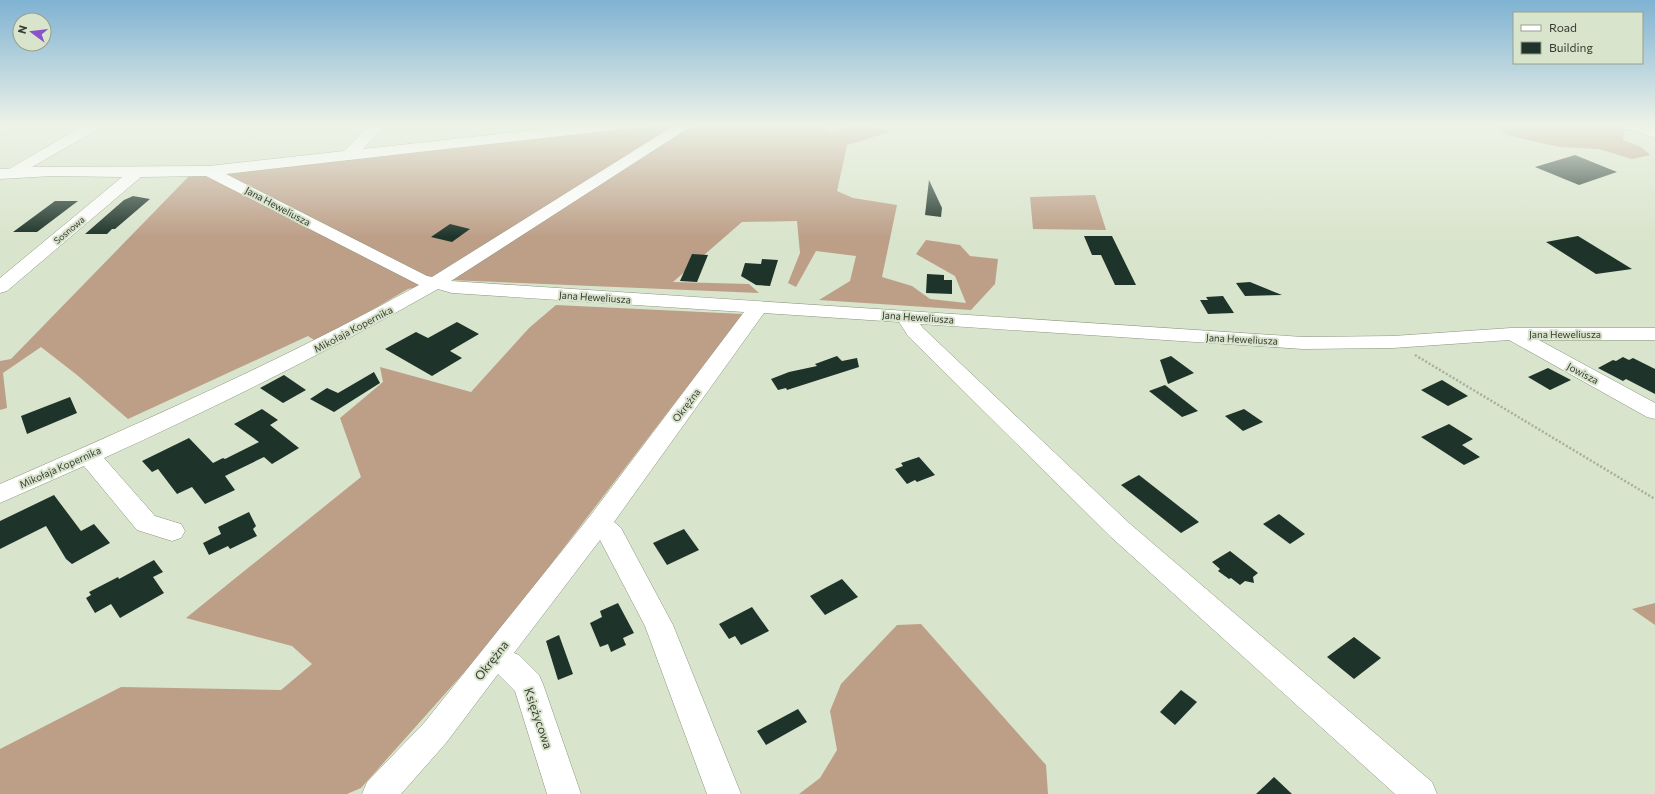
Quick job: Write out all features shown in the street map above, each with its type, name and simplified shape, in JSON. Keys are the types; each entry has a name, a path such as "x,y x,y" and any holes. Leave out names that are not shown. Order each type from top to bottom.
{"street":[{"path":"6,173 27,162"},
{"path":"6,173 60,171 174,173 209,171 287,162"},
{"name":"Mikołaja Kopernika","path":"0,494 204,402 307,353 392,309 628,162"},
{"name":"Jana Heweliusza","path":"209,171 421,280 434,284 498,290 760,306 1303,343 1393,342 1510,334 1655,334"},
{"name":"Sosnowa","path":"0,287 137,172"},
{"name":"Okrężna","path":"379,794 434,733 494,657 598,523 760,306"},
{"path":"905,316 920,337 1120,530 1420,794"},
{"name":"Jowisza","path":"1510,334 1655,412"},
{"path":"88,455 146,523 172,531"},
{"path":"598,523 612,535 659,625 724,794"},
{"name":"Księżycowa","path":"494,657 508,664 528,684 564,794"}],"path":[{"path":"1393,342 1655,499"}],"shaded area":[{"path":"304,162 843,162 837,191 853,198 897,205 882,277 912,286 930,299 966,303 955,276 916,254 926,240 960,245 970,256 998,259 995,284 971,310 819,300 850,281 856,256 816,251 796,287 788,283 800,253 797,221 742,222 673,282 749,284 759,293 449,280 408,289 317,342 308,336 128,419 77,375 41,347 3,373 7,408 0,410 0,361 11,359 193,172"},
{"path":"1095,195 1106,230 1033,229 1030,197"},
{"path":"556,305 743,314 493,640 361,788 347,794 0,794 0,749 121,687 281,690 312,664 292,646 186,618 361,477 340,418 383,382 380,367 471,392 529,328"},
{"path":"1655,603 1655,625 1632,609"},
{"path":"921,624 1046,765 1048,794 799,794 820,778 837,750 830,711 841,684 897,625"}],"building":[{"path":"1551,162 1592,162 1617,172 1579,185 1535,167"},
{"path":"929,180 942,208 941,217 925,215"},
{"path":"133,196 150,199 107,234 85,234 124,200"},
{"path":"55,201 78,201 37,232 13,232"},
{"path":"450,224 470,229 452,242 431,237"},
{"path":"1084,236 1112,236 1136,285 1115,285 1101,255 1092,255"},
{"path":"1578,236 1632,269 1596,274 1546,242"},
{"path":"692,254 708,255 697,282 680,281"},
{"path":"762,259 778,260 770,286 756,285 741,276 745,263 761,264"},
{"path":"927,274 944,275 944,280 952,280 952,294 926,293"},
{"path":"1250,282 1282,295 1245,296 1236,283"},
{"path":"1223,296 1234,313 1208,314 1200,300 1208,300 1206,297"},
{"path":"457,322 479,334 450,351 462,358 432,376 385,349 416,332 428,338"},
{"path":"837,356 842,361 857,358 859,367 787,390 786,388 778,390 771,379 789,372 817,366 815,364"},
{"path":"1171,356 1194,373 1168,384 1160,360"},
{"path":"1623,357 1629,360 1633,358 1655,369 1655,394 1626,379 1623,381 1598,368 1613,360 1616,361"},
{"path":"1548,368 1571,380 1550,390 1528,377"},
{"path":"374,372 380,383 334,412 310,399 327,388 338,393"},
{"path":"284,375 306,390 283,403 260,388"},
{"path":"1442,380 1468,396 1448,406 1421,390"},
{"path":"1165,385 1198,411 1182,417 1149,391"},
{"path":"70,397 77,413 27,434 21,416"},
{"path":"262,409 278,420 270,425 299,448 272,464 264,457 225,476 235,490 205,504 192,487 177,494 158,469 152,472 142,461 189,438 213,463 223,458 225,459 259,442 234,424"},
{"path":"1244,409 1263,422 1243,431 1225,416"},
{"path":"1449,424 1473,439 1462,445 1480,457 1464,465 1421,437"},
{"path":"919,457 935,475 917,482 915,480 907,484 895,469 903,466 901,463"},
{"path":"1139,475 1199,522 1181,533 1121,485"},
{"path":"54,495 81,531 94,524 110,543 72,564 66,559 46,526 0,549 0,521"},
{"path":"249,512 256,526 253,529 257,536 230,549 228,546 209,555 203,543 221,534 218,527"},
{"path":"1279,514 1305,534 1290,544 1263,524"},
{"path":"684,529 699,550 667,565 653,543"},
{"path":"1230,551 1258,573 1253,577 1254,583 1245,581 1240,585 1218,571 1220,569 1212,562"},
{"path":"154,560 163,572 153,577 164,593 120,618 111,604 95,613 86,598 91,595 89,592 118,577 119,579"},
{"path":"842,579 858,597 825,615 810,596"},
{"path":"618,603 634,633 623,638 626,645 611,652 608,644 600,647 590,623 602,617 600,611"},
{"path":"752,607 769,631 741,645 735,636 729,639 719,624"},
{"path":"559,635 573,674 558,680 546,641"},
{"path":"1354,637 1381,658 1354,679 1327,657"},
{"path":"1181,690 1197,702 1175,725 1160,712"},
{"path":"798,709 807,722 766,745 757,731"},
{"path":"1274,777 1292,794 1256,794"}]}
